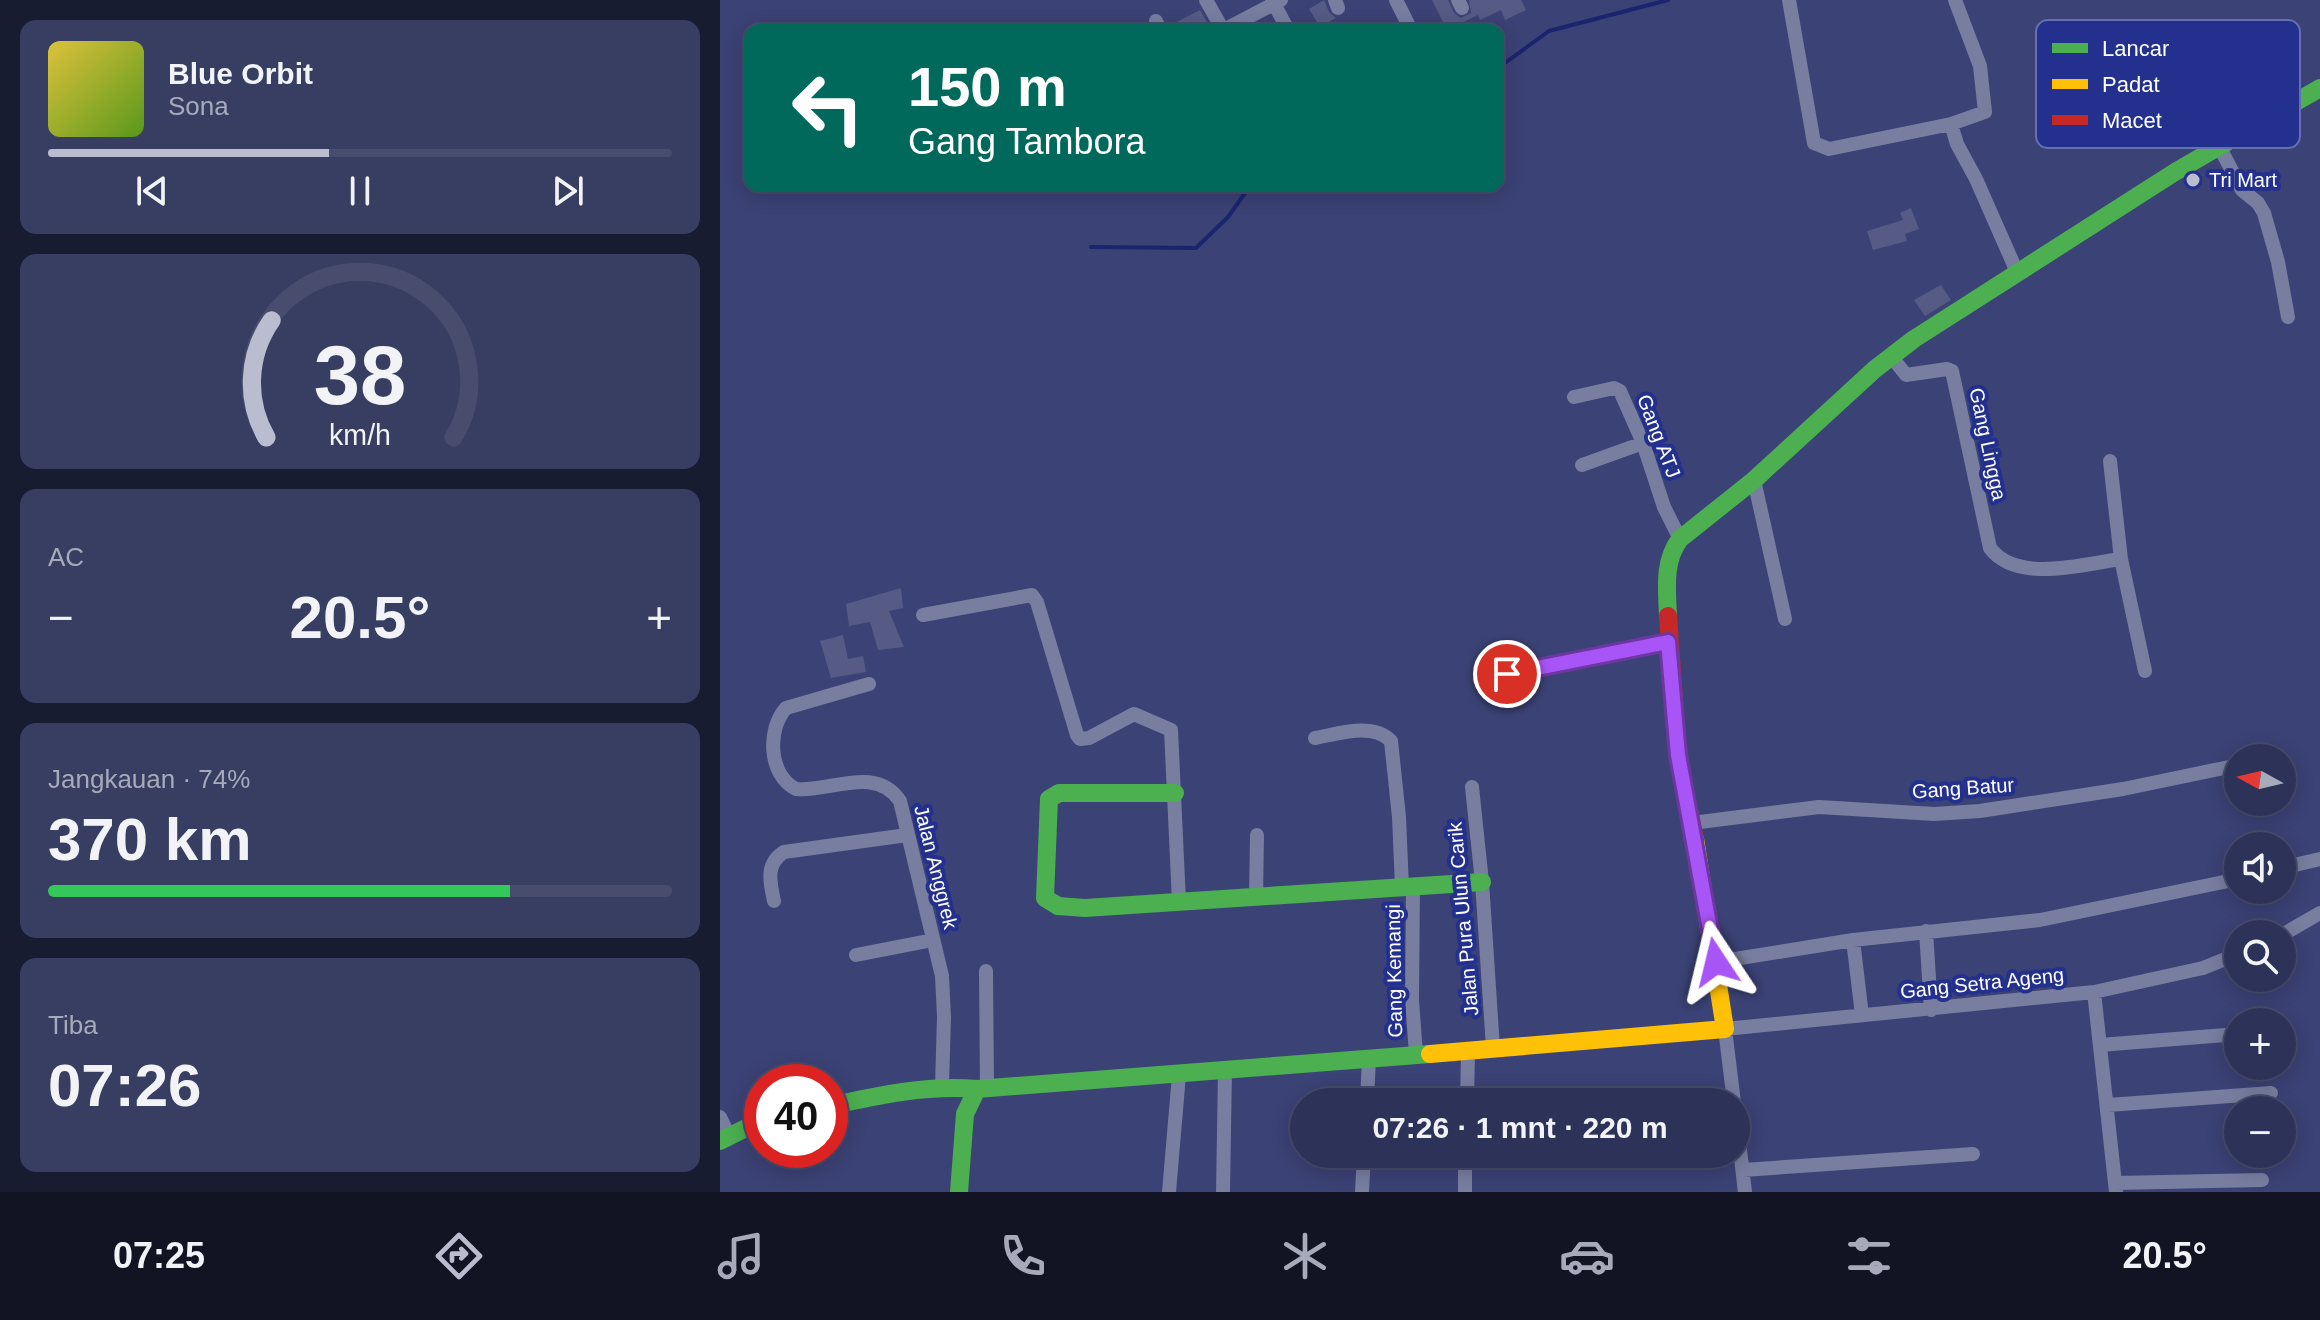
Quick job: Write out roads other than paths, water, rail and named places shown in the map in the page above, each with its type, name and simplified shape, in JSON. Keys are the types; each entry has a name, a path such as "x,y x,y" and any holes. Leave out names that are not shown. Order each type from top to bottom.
{"street":[{"path":"1206,0 1220,24"},
{"path":"1396,0 1408,24"},
{"path":"1789,0 1814,143 1829,149 1951,124 1984,113 1980,66 1955,0"},
{"path":"1235,24 1276,1 1286,24"},
{"path":"2300,99 2320,88"},
{"path":"1951,124 1957,144 2017,272"},
{"path":"1732,1088 1716,962 1678,755 1668,642 1667,573 1672,549 1680,539 1755,487 1891,356 2017,272 2216,148"},
{"path":"2220,148 2242,190 2258,203 2264,213 2278,262 2288,317"},
{"name":"Gang Lingga","path":"1891,356 1906,375 1947,369 1952,371 1990,548 2002,560 2039,570 2121,559"},
{"name":"Gang ATJ","path":"1574,397 1614,388 1618,390 1643,443 1664,507 1680,539"},
{"path":"1582,465 1643,443"},
{"path":"2110,461 2121,559 2145,671"},
{"path":"1755,487 1785,619"},
{"path":"923,615 1033,595 1077,735 1082,739 1089,738 1134,714 1166,726 1172,733 1179,902"},
{"path":"1480,680 1668,642"},
{"name":"Jalan Anggrek","path":"869,684 786,708 777,723 774,756 786,782 796,789 861,781 893,793 900,801 942,976 942,1086"},
{"name":"Gang Kemangi","path":"1315,738 1371,731 1391,741 1408,887 1416,1054"},
{"name":"Gang Batur","path":"1692,823 1819,807 1934,814 1980,811 2123,789 2224,768"},
{"name":"Jalan Pura Ulun Carik","path":"1472,787 1493,1048"},
{"path":"1175,793 1059,793 1049,799 1045,898 1063,907 1256,898 1482,882"},
{"path":"774,901 770,869 777,856 784,852 907,835"},
{"path":"1256,898 1257,835"},
{"path":"2296,865 2320,859"},
{"path":"1716,962 1853,940 2040,920 2224,882"},
{"path":"2296,927 2320,913"},
{"path":"1926,931 1931,1010"},
{"path":"856,955 933,940"},
{"path":"1853,940 1862,1015"},
{"name":"Gang Setra Ageng","path":"1725,1029 2094,992 2203,968 2224,960"},
{"path":"959,1192 965,1114 982,1089 986,971"},
{"path":"2094,992 2115,1188 2262,1180"},
{"path":"848,1102 942,1086 982,1089 1179,1075 1725,1029"},
{"path":"2100,1045 2224,1035"},
{"path":"1467,1088 1468,1052"},
{"path":"1368,1088 1369,1058"},
{"path":"1223,1192 1225,1070"},
{"path":"1169,1192 1179,1075"},
{"path":"2108,1105 2271,1093"},
{"path":"720,1117 724,1138 744,1129"},
{"path":"1745,1192 1743,1170 1973,1154"},
{"path":"1362,1192 1363,1168"},
{"path":"1465,1168 1465,1192"}],"waterway":[{"path":"1504,64 1549,31 1668,0"},
{"path":"1091,247 1196,248 1228,217 1246,192"}],"place":[{"name":"Tri Mart","path":"2193,180"}]}
